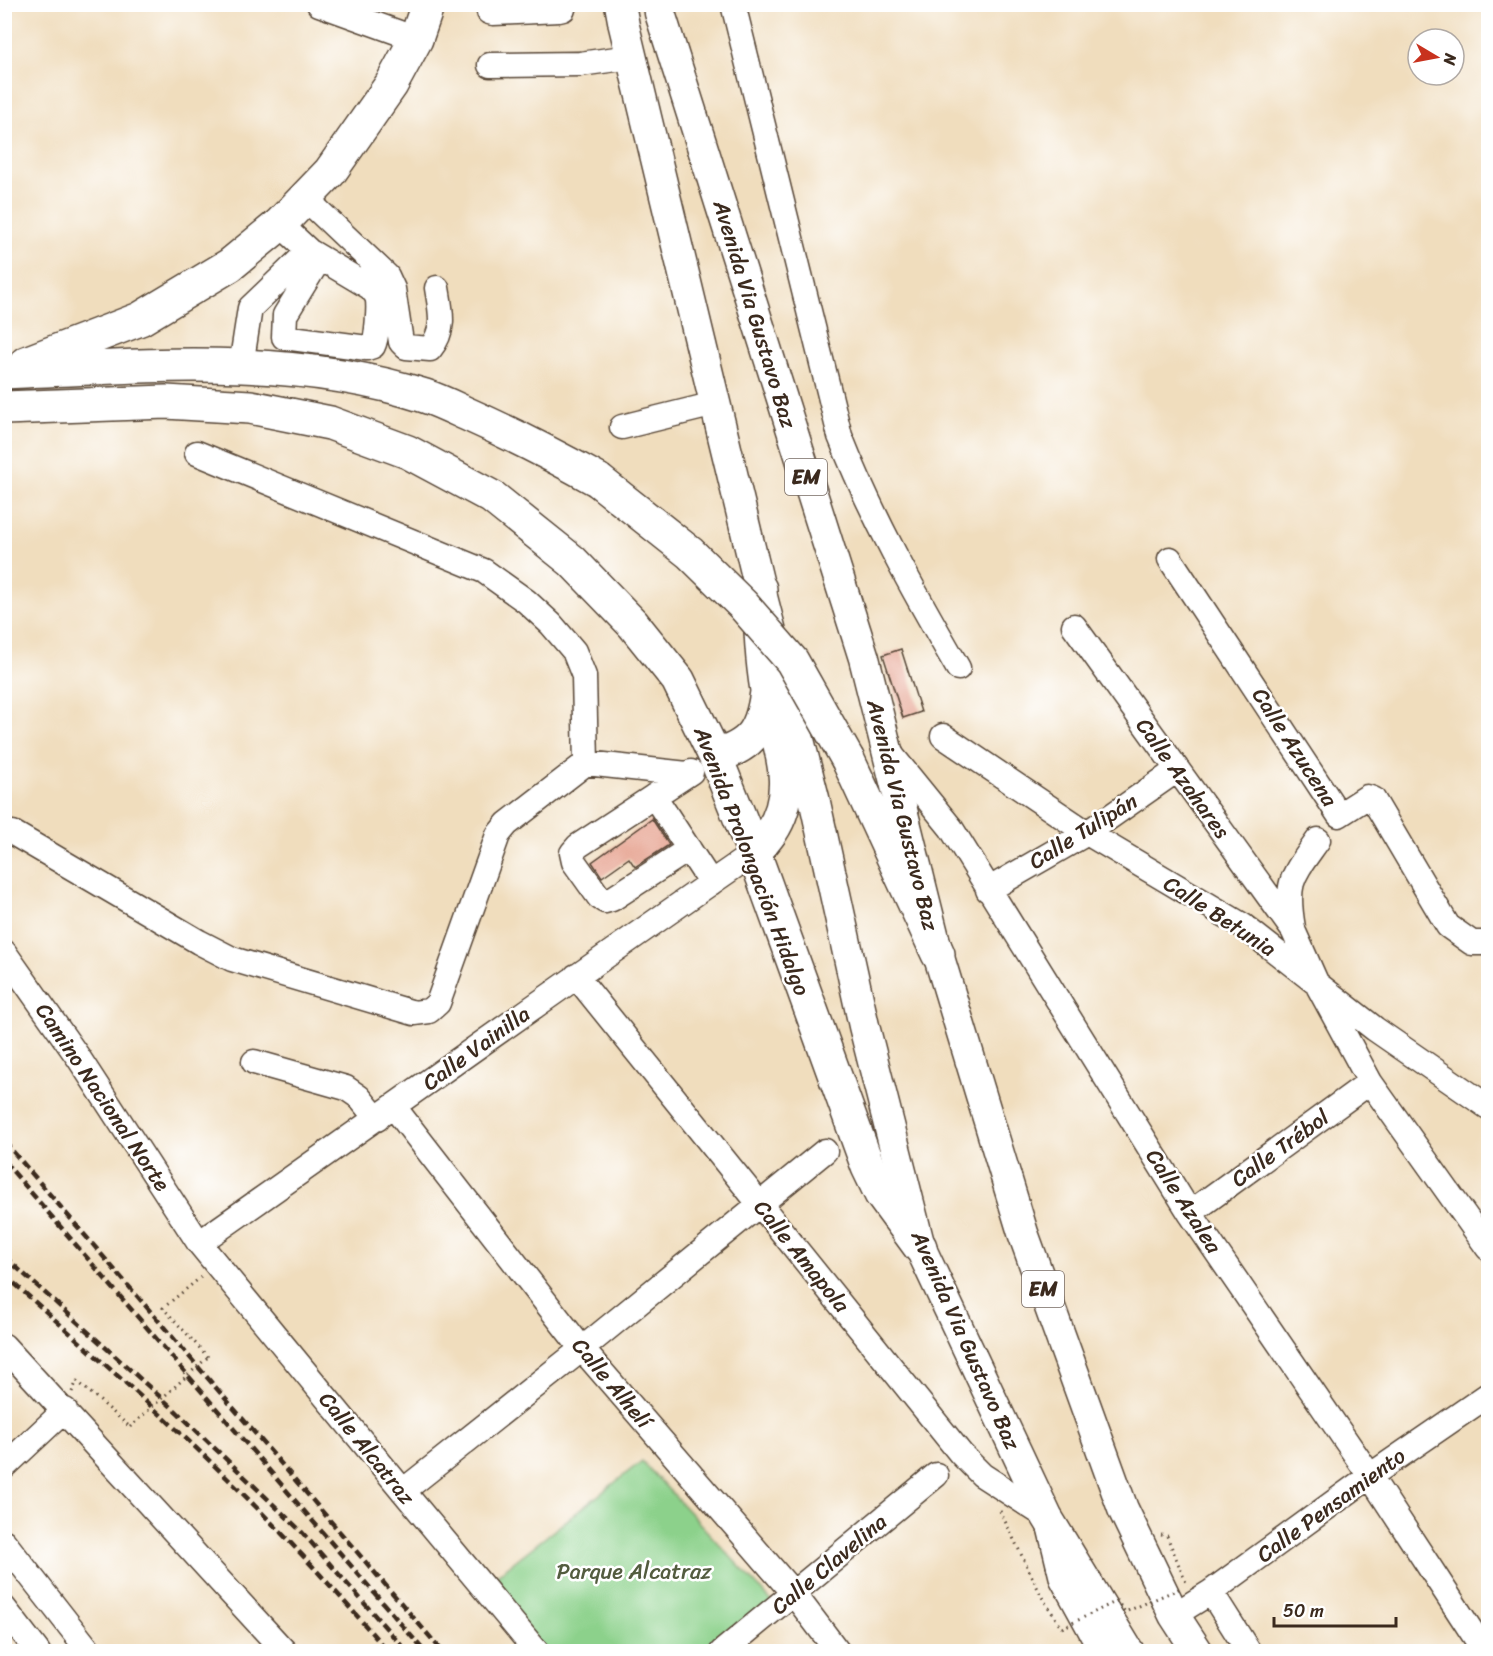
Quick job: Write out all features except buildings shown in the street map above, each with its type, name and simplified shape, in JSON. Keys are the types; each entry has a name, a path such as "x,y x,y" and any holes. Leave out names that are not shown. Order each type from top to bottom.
{"highway":[{"path":"4,372 140,319 230,265 280,224 330,172 391,85 416,39 428,4"},
{"path":"4,372 166,365 241,366 340,375 426,397 516,435 598,480 690,553 743,605 792,661 848,760 938,954"},
{"name":"Avenida Prolongación Hidalgo","path":"4,408 166,402 250,407 330,423 408,452 492,497 572,561 633,624 678,680 715,756 754,853 868,1167 881,1194 920,1247"},
{"path":"754,853 771,832 780,816 787,782 785,764 767,692 759,638 760,589"},
{"path":"715,756 731,752 745,744 753,735 760,724 767,692"}],"main road":[{"name":"Avenida Via Gustavo Baz","path":"620,4 760,589 814,798 864,1026 920,1247 1047,1517 1129,1652"},
{"name":"Avenida Via Gustavo Baz","path":"659,4 864,658 938,954 1023,1233 1124,1509 1191,1599"},
{"name":"EM","path":"1191,1599 1198,1652"}],"street":[{"path":"319,4 416,39"},
{"path":"488,4 489,12 494,13 559,10 564,9 564,4"},
{"path":"733,4 840,436 899,566 958,668"},
{"path":"490,65 580,64 631,57"},
{"path":"305,198 387,276 393,289 401,342 406,347 430,349 438,339 442,319 437,288"},
{"path":"241,366 250,308 314,255 280,224"},
{"path":"622,427 715,404"},
{"path":"197,453 484,571 526,601 551,624 574,651 584,676 586,763"},
{"name":"Calle Azucena","path":"1170,559 1339,815 1362,799 1367,797 1373,799 1448,926 1480,943"},
{"name":"Calle Azahares","path":"1074,626 1293,930 1317,984 1370,1082 1488,1248"},
{"name":"Calle Betunia","path":"943,736 1087,833 1242,925 1376,1029 1488,1107"},
{"name":"Calle Azalea","path":"886,749 951,828 1190,1213 1370,1476 1485,1652"},
{"path":"689,849 612,899 605,901 599,897 574,862 572,853 578,846 715,756"},
{"path":"13,833 232,959 414,1013 429,1011 438,1003 498,835 507,824 586,763 687,774"},
{"name":"Calle Tulipán","path":"988,890 1087,833 1177,770"},
{"path":"654,796 711,883"},
{"name":"Calle Azahares","path":"1293,930 1288,904 1290,886 1318,840"},
{"name":"Calle Vainilla","path":"199,1243 754,853"},
{"name":"Camino Nacional Norte","path":"4,952 78,1057 199,1243"},
{"name":"Calle Amapola","path":"576,976 961,1454 982,1475 1047,1517"},
{"name":"Calle Alhelí","path":"254,1062 346,1088 385,1113 582,1349 794,1594 838,1652"},
{"name":"Calle Trébol","path":"1190,1213 1370,1082"},
{"path":"403,1491 825,1151"},
{"name":"Calle Alcatraz","path":"199,1243 537,1652"},
{"path":"4,1346 285,1652"},
{"name":"Calle Pensamiento","path":"1191,1599 1488,1395"},
{"path":"4,1467 65,1410"},
{"name":"Calle Clavelina","path":"722,1652 936,1475"},
{"path":"1047,1517 1062,1579 1102,1652"},
{"path":"4,1542 90,1652"},
{"path":"1191,1599 1249,1652"},
{"path":"4,1608 38,1652"}],"path":[{"path":"65,1410 77,1381 130,1427 208,1357 162,1308 216,1264"},
{"path":"982,1475 1043,1599 1062,1628 1117,1601 1125,1612 1191,1599 1167,1536 1157,1535"}],"green space":[{"name":"Parque Alcatraz","path":"642,1461 778,1608 705,1651 537,1651 482,1587"}],"railway":[{"path":"4,1141 443,1652"},
{"path":"4,1161 425,1652"},
{"path":"4,1256 177,1412 301,1531 407,1652"},
{"path":"4,1274 149,1404 233,1484 312,1566 388,1652"}]}
